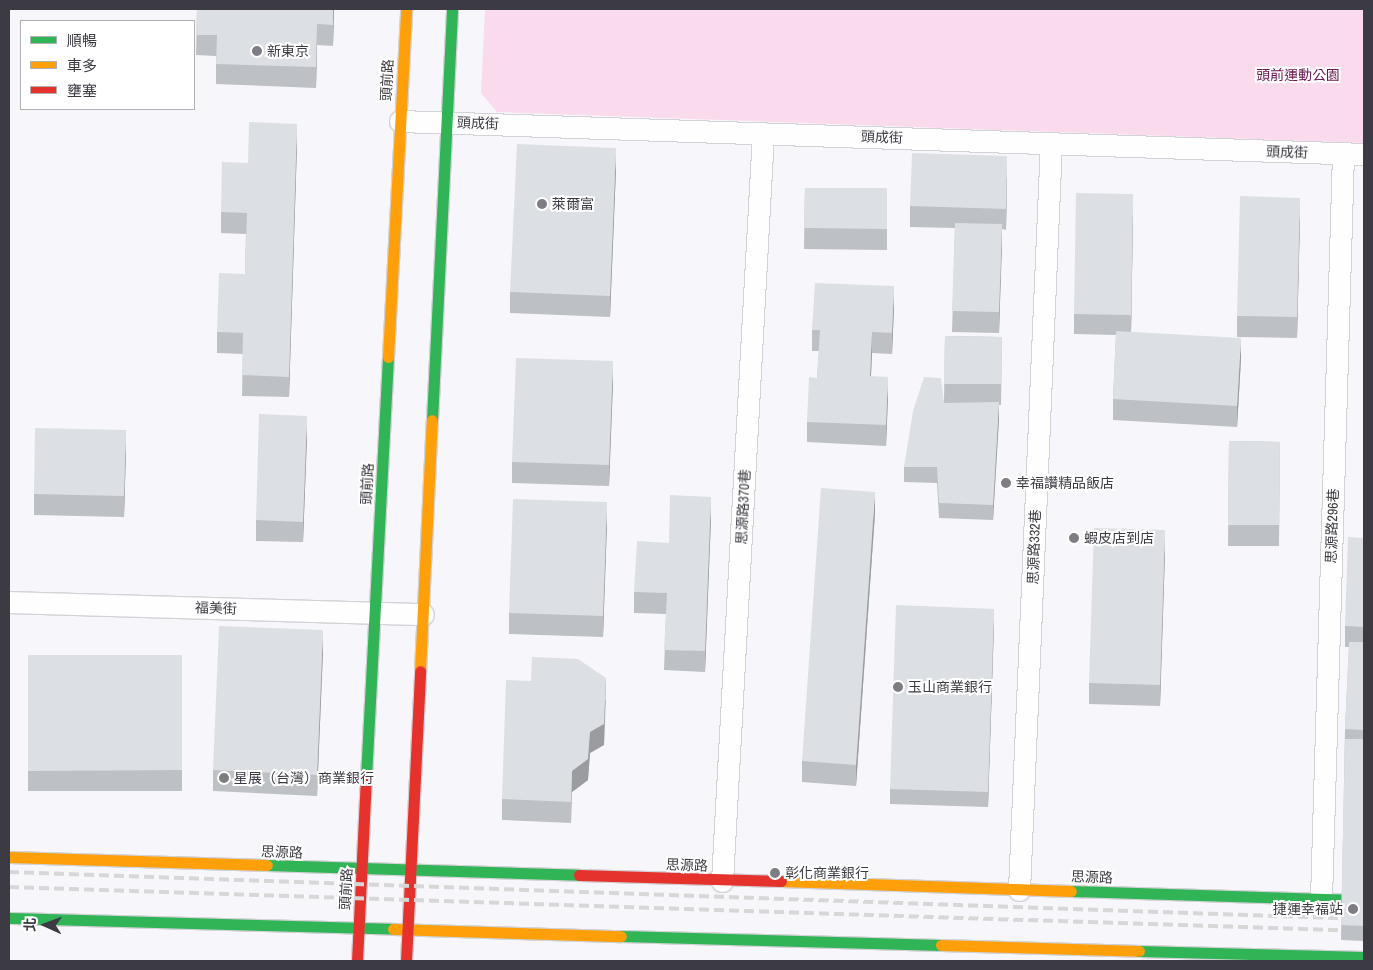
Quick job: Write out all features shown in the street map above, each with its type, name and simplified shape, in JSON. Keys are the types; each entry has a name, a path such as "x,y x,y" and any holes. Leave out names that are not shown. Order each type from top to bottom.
{"main road":[{"name":"頭前路","path":"357,961 406,9"},
{"path":"406,961 452,9"},
{"name":"思源路","path":"9,858 410,872 1364,900"},
{"path":"9,918 1364,957"}],"street":[{"name":"頭成街","path":"400,121 1354,154"},
{"name":"思源路370巷","path":"722,881 763,133"},
{"name":"思源路332巷","path":"1019,890 1050,143"},
{"name":"思源路296巷","path":"1321,899 1354,154"},
{"name":"福美街","path":"9,602 423,614"}],"green space":[{"name":"頭前運動公園","path":"485,9 1364,9 1364,143 497,112 481,93"}],"building":[{"name":"新東京","path":"197,9 333,9 333,25 317,24 316,67 216,64 217,35 196,35"},
{"path":"249,122 297,124 289,377 242,375 243,333 217,332 219,273 245,274 247,213 221,212 222,162 248,163"},
{"path":"517,144 616,148 610,296 510,292"},
{"path":"912,153 1007,156 1006,209 910,206"},
{"path":"805,188 887,188 887,229 804,228"},
{"path":"1076,193 1133,194 1131,315 1074,314"},
{"path":"1240,196 1300,198 1297,317 1237,316"},
{"path":"955,223 1002,224 999,312 952,311"},
{"path":"815,283 894,286 892,333 872,332 870,376 888,377 886,425 807,422 809,377 817,378 820,330 812,330"},
{"path":"1116,331 1241,338 1237,406 1113,399"},
{"path":"945,336 1002,337 1001,384 944,384"},
{"path":"516,358 613,361 609,465 512,462"},
{"name":"幸福讚精品飯店","path":"924,377 941,378 944,403 999,402 993,505 939,503 937,467 904,467 913,411"},
{"path":"259,414 307,416 303,522 256,520"},
{"path":"35,428 126,430 124,496 34,494"},
{"path":"1229,441 1280,442 1279,525 1228,525"},
{"path":"821,488 875,492 856,765 802,761"},
{"path":"670,495 711,497 705,651 664,650 667,593 634,592 637,541 669,543"},
{"path":"513,499 607,502 603,616 509,613"},
{"path":"1094,528 1165,530 1160,685 1089,683"},
{"path":"1348,537 1364,538 1364,627 1345,626"},
{"path":"896,605 994,609 988,792 890,789"},
{"path":"219,626 323,630 317,775 213,770"},
{"path":"1349,642 1364,642 1364,730 1345,729"},
{"path":"28,655 182,655 182,770 28,771"},
{"path":"532,657 578,659 606,678 604,724 590,732 588,759 572,771 571,802 502,799 506,680 531,681"},
{"path":"1345,739 1364,739 1364,926 1341,925"}],"railway":[{"path":"9,872 1364,919"},
{"path":"9,887 1364,931"}],"traffic: fast":[{"path":"432,420 452,9"},
{"path":"366,777 388,357"},
{"path":"267,865 579,875"},
{"path":"1071,891 1364,900"},
{"path":"9,918 393,929"},
{"path":"621,936 941,945"},
{"path":"1139,951 1364,957"}],"traffic: slow":[{"path":"388,357 406,9"},
{"path":"420,671 432,420"},
{"path":"9,857 267,865"},
{"path":"781,881 1071,891"},
{"path":"393,929 621,936"},
{"path":"941,945 1139,951"}],"traffic: jam":[{"path":"406,961 420,671"},
{"path":"357,961 366,777"},
{"path":"579,875 781,881"}],"place":[{"name":"新東京","path":"257,51"},
{"name":"萊爾富","path":"542,204"},
{"name":"幸福讚精品飯店","path":"1006,483"},
{"name":"蝦皮店到店","path":"1074,538"},
{"name":"玉山商業銀行","path":"898,687"},
{"name":"星展（台灣）商業銀行","path":"224,778"},
{"name":"彰化商業銀行","path":"775,873"},
{"name":"捷運幸福站","path":"1353,909"}]}
